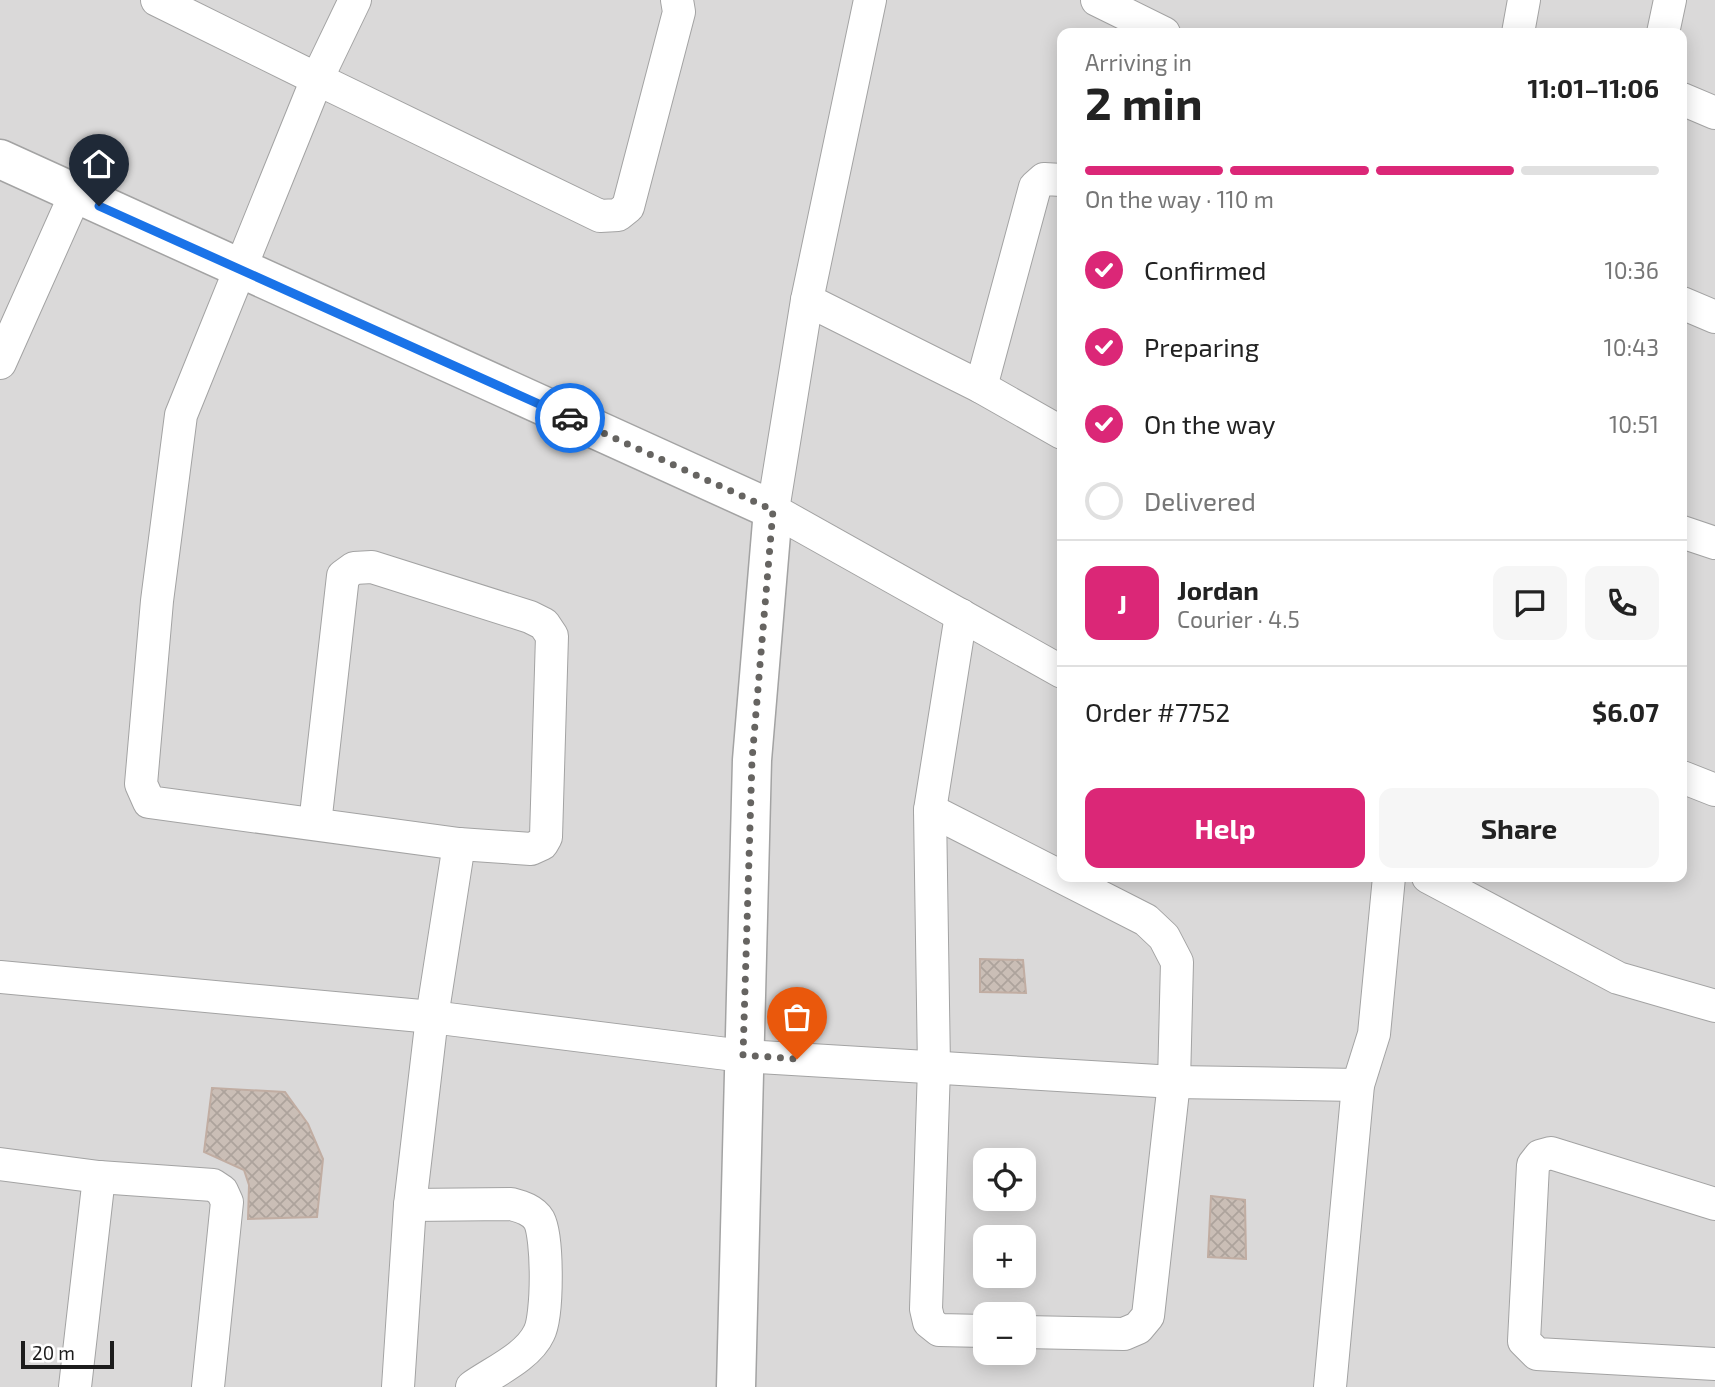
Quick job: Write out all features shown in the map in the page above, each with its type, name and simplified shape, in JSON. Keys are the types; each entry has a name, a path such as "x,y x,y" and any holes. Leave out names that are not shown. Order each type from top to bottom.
{"street":[{"path":"157,0 600,216 618,215 628,207 680,12 677,0"},
{"path":"315,824 343,576 354,568 372,566 530,617 544,624 552,636 546,837 541,844 531,849 459,844 149,802 141,784 157,601 177,430 317,79 355,0"},
{"path":"736,1387 752,760 773,510 807,300 870,0"},
{"path":"1097,0 1154,28"},
{"path":"1519,28 1524,0"},
{"path":"1663,28 1670,0"},
{"path":"1687,101 1715,113"},
{"path":"0,159 773,510 1057,669"},
{"path":"981,387 1035,187 1044,179 1057,180"},
{"path":"0,363 75,195"},
{"path":"807,300 981,387 1057,430"},
{"path":"1687,305 1715,317"},
{"path":"1687,534 1715,543"},
{"path":"961,615 930,810 934,1068 926,1308 929,1322 939,1330 973,1331"},
{"path":"1687,780 1715,790"},
{"path":"930,810 1057,875"},
{"path":"398,1387 410,1205 432,1017 459,844"},
{"path":"1036,1332 1124,1334 1138,1328 1148,1316 1174,1082 1177,961 1164,937 1146,920 1071,882"},
{"path":"1331,1387 1358,1085 1374,1034 1389,882"},
{"path":"1437,882 1618,978 1715,1006"},
{"path":"0,977 432,1017 743,1055 1174,1082 1358,1085"},
{"path":"1715,1204 1551,1153 1540,1156 1533,1165 1524,1341 1537,1354 1715,1363"},
{"path":"0,1164 99,1177 213,1185 222,1191 227,1202 208,1387"},
{"path":"75,1387 99,1177"},
{"path":"410,1205 511,1204 527,1208 539,1220 543,1238 545,1316 539,1334 527,1349 472,1387"}],"shaded area":[{"path":"0,0 1715,0 1715,1387 0,1387"}],"building":[{"path":"980,959 1023,960 1026,993 980,992"},
{"path":"212,1088 285,1092 308,1124 323,1159 317,1217 248,1219 249,1185 244,1170 204,1152"},
{"path":"1211,1196 1245,1200 1246,1259 1208,1257"}],"way so far":[{"path":"570,418 773,510 761,627 752,760 743,1055 797,1059"}],"route":[{"path":"99,206 570,418"}]}
